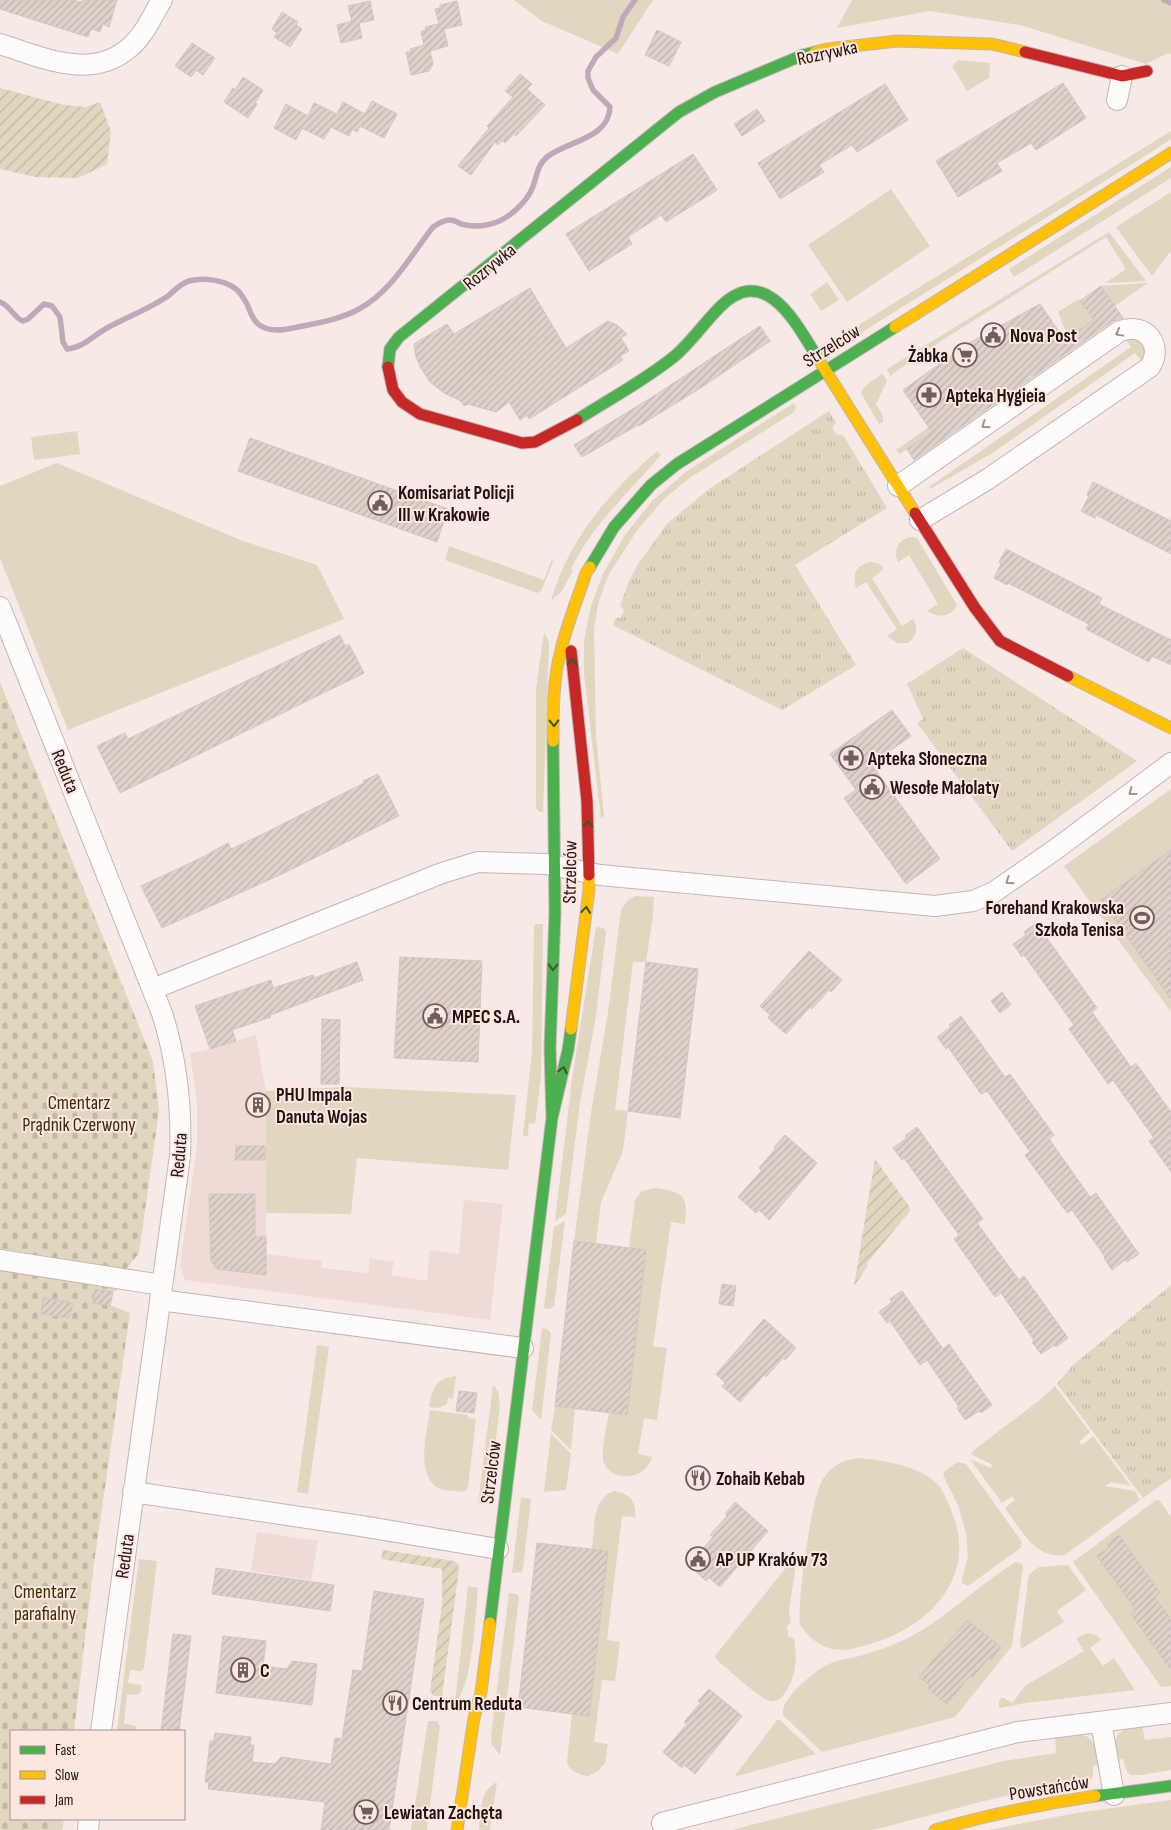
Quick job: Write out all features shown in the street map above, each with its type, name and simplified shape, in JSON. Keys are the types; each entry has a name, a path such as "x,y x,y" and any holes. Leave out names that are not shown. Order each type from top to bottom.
{"street":[{"path":"0,44 66,64 90,65 113,60 130,48 141,35 162,0"},
{"name":"Rozrywka","path":"1147,71 1122,76 992,44 914,41 897,41 828,49 775,65 715,92 679,112 486,270 415,323 399,337 390,350 388,361 389,376 393,390 402,402 420,414 522,443 535,442 563,428 653,372 679,353 720,307 729,300 748,292 766,293 783,305 976,608 1000,641 1171,728"},
{"path":"1117,100 1122,76"},
{"name":"Strzelców","path":"552,1118 550,1048 555,913 554,706 556,674 561,649 580,589 596,555 624,514 651,485 677,464 1171,153"},
{"path":"898,486 1120,331 1129,328 1139,330 1150,338 1156,350 1155,359 1150,366 988,479 920,520"},
{"name":"Reduta","path":"0,607 163,1016 175,1061 179,1091 180,1156 101,1730"},
{"name":"Strzelców","path":"457,1830 474,1718 481,1692 552,1118 568,1050 586,915 588,872 587,801 570,624"},
{"path":"153,990 370,901 466,865 490,861 546,864 588,872 663,882 935,906 960,904 982,898 994,892 1056,849 1171,763"},
{"path":"0,1260 161,1293 523,1348"},
{"path":"133,1492 498,1549"},
{"path":"662,1823 1018,1732 1171,1713"},
{"path":"1101,1722 1114,1795"},
{"name":"Powstańców","path":"935,1830 986,1816 1048,1803 1171,1786"}],"shaded area":[{"path":"256,1035 266,1091 266,1254 322,1261 321,1268 368,1273 370,1258 394,1262 391,1275 427,1281 430,1250 459,1254 464,1200 503,1204 490,1320 185,1280 180,1266 197,1146 197,1102 190,1053"},
{"path":"257,1532 318,1541 311,1580 251,1571"}],"green space":[{"path":"514,0 653,0 618,54 542,21"},
{"path":"852,0 1171,0 1171,54 1168,53 1146,64 1020,25 930,11 837,28"},
{"path":"958,60 990,63 989,78 967,91 952,66"},
{"path":"0,88 64,105 86,107 100,102 111,131 107,164 78,178 36,177 0,169"},
{"path":"1171,131 1171,139 1156,149 859,334 857,328 860,324"},
{"path":"1171,167 1171,178 1014,277 1009,269"},
{"path":"891,189 930,246 847,302 808,245"},
{"path":"1171,192 1171,251 1152,276 1116,227"},
{"path":"1109,232 1146,281 1105,283 1126,269 1106,237 919,355 890,376 887,369"},
{"path":"827,282 839,300 821,311 810,294"},
{"path":"1148,283 900,454 896,450 1066,332 1058,312 1079,299 1089,314 1110,299 1101,286"},
{"path":"1124,337 1138,338 1146,348 1143,363 1135,353 991,454 930,489 929,487 1131,347"},
{"path":"882,373 887,381 876,404 883,416 883,422 879,424 861,393 865,387"},
{"path":"794,403 796,408 794,412 691,477 665,498 638,529 609,574 599,600 594,629 596,736 604,816 601,819 584,674 584,642 591,606 603,574 625,535 652,501 687,471"},
{"path":"829,411 836,423 832,428 837,435 843,435 887,508 795,565 856,665 782,710 613,625 615,618 621,618 624,610 620,606 629,581 638,564 667,524 709,489"},
{"path":"77,431 80,454 34,460 31,437"},
{"path":"657,451 661,455 612,509 590,537 571,569 573,570 562,591 551,601 568,557 593,518 623,483"},
{"path":"57,463 243,541 317,565 344,619 68,730 0,558 0,486"},
{"path":"909,537 917,538 957,605 944,616 927,611 938,604 909,555 898,562 897,546"},
{"path":"449,546 544,580 552,559 553,562 541,591 537,593 445,560"},
{"path":"870,562 882,566 883,570 872,578 902,626 913,619 915,622 916,632 908,643 897,643 887,636 897,629 866,582 856,588 856,571 865,563"},
{"path":"544,632 549,643 543,812 539,812 536,808 536,689"},
{"path":"963,648 1137,761 1012,851 917,723 923,719 907,684"},
{"name":"Cmentarz Prądnik Czerwony","path":"0,682 153,1061 159,1111 139,1253 127,1268 123,1287 113,1292 110,1305 130,1313 94,1564 74,1730 10,1730 10,1820 64,1820 62,1830 0,1830"},
{"name":"Forehand Krakowska Szkoła Tenisa","path":"1171,789 1171,1012 1064,866"},
{"path":"635,896 654,897 646,962 633,962 615,1110 628,1111 623,1151 601,1202 596,1244 574,1241 621,910 627,901"},
{"path":"536,924 543,924 541,1077 535,1124 529,1123 528,1136 523,1136 532,1051 534,927"},
{"path":"596,927 604,928 606,932 596,1016 580,1103 566,1214 555,1221 572,1079"},
{"path":"344,1087 516,1095 508,1170 357,1158 351,1214 266,1213 266,1091"},
{"path":"875,1159 909,1206 910,1211 867,1263 867,1267 854,1286"},
{"path":"656,1188 673,1192 682,1197 686,1206 685,1224 671,1222 653,1346 667,1348 657,1420 644,1418 638,1454 652,1457 644,1470 630,1476 622,1476 609,1470 604,1463 603,1446 609,1413 627,1415 646,1250 629,1248 635,1200 642,1191"},
{"path":"565,1221 554,1306 550,1309 544,1308 554,1227"},
{"path":"1171,1285 1171,1478 1143,1498 1057,1384 1073,1365"},
{"path":"542,1328 547,1329 551,1333 541,1420 532,1410"},
{"path":"317,1345 329,1347 308,1494 297,1492"},
{"path":"456,1376 453,1399 448,1398 447,1404 438,1408 429,1407 434,1390 439,1382"},
{"path":"493,1385 498,1391 500,1406 490,1487 487,1496 478,1504"},
{"path":"1055,1386 1090,1432 1079,1442 1082,1445 1093,1436 1131,1486 1111,1482 1105,1486 1135,1491 1140,1500 1065,1555 1054,1555 1045,1552 1029,1541 1005,1508 1015,1500 1012,1496 1002,1503 970,1459 990,1468 993,1465 971,1454"},
{"path":"555,1406 575,1409 571,1450 551,1430"},
{"path":"430,1410 468,1415 468,1418 476,1419 468,1488 464,1492 441,1489 427,1475 424,1454"},
{"path":"551,1433 571,1454 566,1490 544,1492"},
{"path":"858,1458 901,1465 923,1473 932,1479 939,1486 950,1507 958,1534 959,1556 954,1577 944,1595 930,1611 912,1625 892,1636 870,1644 837,1650 818,1643 800,1625 803,1573 818,1489 830,1470 847,1460"},
{"path":"957,1462 966,1464 1022,1542 1021,1547 1015,1552 968,1586 962,1583 968,1556 966,1533 958,1505 943,1475 944,1472"},
{"path":"615,1491 625,1494 634,1503 635,1517 622,1516 607,1640 620,1642 615,1681 602,1680 594,1742 608,1744 605,1763 598,1771 588,1776 573,1771 567,1762 572,1713 608,1551 592,1549 594,1524 598,1507 602,1500"},
{"path":"521,1497 531,1499 523,1569 521,1572 512,1573"},
{"path":"1156,1500 1160,1501 1171,1517 1171,1686 1161,1687 1073,1562"},
{"path":"383,1550 454,1561 458,1564 459,1570 442,1696 434,1696 430,1691 442,1604 442,1569 381,1559"},
{"path":"139,1559 157,1561 144,1668 141,1671 130,1670 128,1683 141,1685 141,1692 137,1695 127,1694 124,1723 136,1726 136,1730 117,1730"},
{"path":"792,1560 796,1564 789,1611 791,1623 787,1626 788,1636 794,1639 796,1664 784,1695 780,1699 770,1701 744,1683 717,1660 715,1656"},
{"path":"1016,1562 1022,1564 1023,1567 1012,1646 955,1717 822,1752 783,1715 783,1709 791,1695 804,1681 823,1667 837,1661 879,1650 910,1637 937,1620"},
{"path":"1068,1565 1086,1590 1057,1611 1064,1622 1021,1649 1020,1642 1029,1574 1039,1567"},
{"path":"468,1586 478,1588 472,1649 465,1683 461,1695 455,1702"},
{"path":"509,1593 517,1594 519,1598 500,1755 492,1745 491,1736"},
{"path":"1087,1633 1096,1635 1101,1640 1090,1648 1103,1666 1114,1658 1135,1690 999,1708 999,1702 1002,1697 1012,1703 1025,1686 1084,1651 1076,1638"},
{"path":"777,1720 780,1720 816,1754 734,1777"},
{"path":"428,1721 437,1721 440,1726 427,1830 411,1830"},
{"path":"1142,1725 1145,1740 1171,1737 1171,1770 1131,1775 1127,1772 1123,1759 1117,1760 1115,1744 1119,1734 1122,1731"},
{"path":"1080,1734 1092,1741 1099,1764 1093,1766 1093,1777 1087,1782 1037,1789 992,1799 873,1830 731,1830 1004,1761 1056,1753 1055,1736"},
{"path":"497,1782 490,1830 479,1830 484,1796 487,1790"},
{"path":"1171,1800 1171,1830 989,1830 1076,1813"}],"building":[{"path":"0,0 74,0 80,2 84,0 117,0 109,27 103,24 100,32 91,29 88,37 0,9"},
{"path":"370,1 374,20 359,23 362,38 341,43 337,25 352,21 348,6"},
{"path":"457,1 462,25 444,29 448,46 430,51 433,64 429,71 411,75 406,52 411,52 410,49 424,45 421,31 426,30 425,27 439,24 435,9 440,8 440,5"},
{"path":"282,12 298,22 296,25 302,29 290,47 274,37 277,33 272,29"},
{"path":"657,30 681,42 669,66 645,55"},
{"path":"192,43 215,58 203,75 196,70 191,77 175,66"},
{"path":"520,74 532,84 527,89 545,105 516,136 514,134 505,143 502,140 498,145 495,142 471,175 458,166 489,128 487,126 513,97 505,91"},
{"path":"243,77 263,90 248,118 224,102"},
{"path":"1063,83 1086,118 1036,150 1031,143 997,163 1002,171 958,197 936,161"},
{"path":"885,84 908,120 857,152 852,145 819,165 824,172 780,199 758,163"},
{"path":"372,101 397,114 384,138 360,126 357,132 352,129 349,136 331,127 324,139 302,128 296,140 274,128 286,104 308,116 314,103 337,114 343,102 365,114"},
{"path":"757,109 765,121 742,136 734,124"},
{"path":"693,154 717,190 666,222 661,215 628,237 632,244 589,271 566,234"},
{"path":"1101,286 1123,318 1113,321 914,460 907,449 932,432 903,390 969,343 1040,304 1065,340 1094,320 1080,301"},
{"path":"530,288 566,348 608,321 617,325 627,334 621,338 629,351 620,356 623,360 529,419 527,415 520,420 509,402 496,412 468,404 464,406 461,401 444,393 430,382 416,357 414,344 447,324 454,334"},
{"path":"760,326 770,341 702,387 639,426 582,457 574,445 657,394"},
{"name":"Komisariat Policji III w Krakowie","path":"250,438 448,509 437,542 238,471"},
{"path":"1093,482 1171,521 1171,554 1096,515 1095,518 1081,511 1089,496 1087,495"},
{"path":"1006,549 1102,598 1099,604 1171,640 1171,665 1152,656 1149,662 1086,629 1089,624 1008,583 1007,585 994,578"},
{"path":"340,635 345,646 349,644 364,673 120,793 97,746 125,733 128,739"},
{"path":"892,710 911,736 871,764 940,859 906,884 844,798 856,790 830,754"},
{"path":"378,774 399,816 282,874 162,928 141,886 228,843 231,849 263,834 364,783 363,781"},
{"name":"Forehand Krakowska Szkoła Tenisa","path":"1171,850 1171,999 1101,900"},
{"path":"1036,923 1097,1008 1092,1012 1131,1067 1136,1063 1171,1112 1171,1172 1149,1141 1154,1138 1113,1080 1108,1084 1069,1029 1074,1025 1024,955 1022,957 1013,944 1026,935 1024,932"},
{"path":"809,951 842,980 831,992 829,990 812,1009 810,1007 786,1034 768,1018 770,1015 760,1006"},
{"path":"400,957 482,961 478,1062 394,1058"},
{"path":"357,962 363,980 268,1016 271,1017 232,1030 236,1041 210,1049 195,1006 271,980 273,988 313,975 314,978"},
{"path":"646,962 698,969 680,1118 628,1111"},
{"path":"1002,992 1011,1005 1000,1013 991,1001"},
{"path":"961,1016 1005,1077 1010,1074 1054,1135 1049,1139 1090,1197 1096,1193 1139,1254 1127,1262 1125,1260 1112,1270 1072,1210 1067,1213 1025,1155 1030,1152 987,1091 981,1094 948,1047 946,1049 937,1037 951,1027 949,1025"},
{"path":"322,1019 340,1020 339,1084 321,1084"},
{"path":"917,1127 983,1219 977,1223 1019,1280 1024,1276 1068,1338 1056,1347 1054,1345 1041,1354 1032,1342 1034,1340 1001,1293 995,1297 954,1239 959,1235 904,1158 902,1160 893,1148 907,1138 905,1136"},
{"path":"785,1135 817,1163 769,1220 759,1210 756,1213 738,1197 762,1170 759,1168"},
{"path":"236,1146 265,1146 265,1160 235,1160"},
{"path":"209,1194 255,1194 255,1237 266,1237 266,1275 217,1269 211,1261"},
{"path":"574,1241 646,1250 627,1415 555,1406"},
{"path":"722,1284 736,1286 733,1306 719,1304"},
{"path":"95,1289 113,1292 110,1306 93,1303"},
{"path":"902,1291 943,1349 949,1344 992,1405 981,1413 979,1411 965,1420 957,1408 959,1407 927,1360 920,1365 890,1321 887,1323 879,1312 892,1302 890,1299"},
{"path":"43,1298 73,1303 69,1318 41,1314"},
{"path":"764,1319 796,1348 785,1360 783,1358 766,1377 764,1375 740,1402 722,1386 725,1383 716,1374"},
{"path":"459,1391 477,1393 474,1413 456,1411"},
{"path":"735,1502 768,1531 720,1587 709,1578 706,1581 689,1565 713,1537 710,1535 727,1516 725,1514"},
{"path":"1119,1535 1160,1593 1155,1597 1171,1620 1171,1670 1131,1614 1136,1610 1097,1556 1109,1547 1106,1544"},
{"path":"537,1543 608,1551 589,1716 518,1707"},
{"path":"216,1568 334,1585 330,1611 212,1594"},
{"path":"374,1591 424,1599 389,1830 321,1830 325,1802 208,1789 209,1782 205,1782 210,1741 214,1741 215,1733 251,1737 250,1745 254,1745 252,1762 275,1764 281,1757 331,1764 335,1738 342,1739 353,1670 362,1671"},
{"path":"967,1620 1001,1647 991,1660 989,1658 972,1678 970,1676 947,1704 928,1689 930,1685 919,1677"},
{"path":"173,1634 191,1636 179,1730 161,1730"},
{"name":"C","path":"223,1636 266,1641 263,1666 287,1669 292,1661 317,1664 312,1705 216,1693"},
{"path":"709,1689 742,1716 695,1774 684,1765 682,1768 663,1752 687,1724 684,1722 701,1702 698,1701"}],"waterway":[{"path":"0,302 23,321 28,319 44,304 52,306 60,317 63,342 67,349 83,344 107,328 161,301 183,283 194,280 220,281 236,289 245,300 254,320 267,329 283,330 293,328 329,320 359,309 391,283 433,227 447,220 478,226 495,223 505,218 513,213 529,195 539,169 547,157 586,138 603,126 608,118 610,107 593,90 588,78 588,71 596,57 616,38 623,17 635,0"},
{"path":"1164,0 1171,3"}],"traffic: fast":[{"path":"388,367 390,349 399,337 679,112 715,92 803,55 815,52"},
{"path":"577,420 664,364 682,350 720,307 736,295 751,291 765,294 778,302 789,314 817,357"},
{"path":"590,567 614,527 651,485 677,464 895,327"},
{"path":"552,1118 550,1048 555,913 553,741"},
{"path":"490,1623 552,1118 571,1029"},
{"path":"1095,1796 1171,1786"}],"traffic: slow":[{"path":"815,52 897,41 992,44 1025,52"},
{"path":"895,327 1171,153"},
{"path":"817,357 915,513"},
{"path":"553,741 554,695 558,661 569,621 586,573 590,567"},
{"path":"1068,676 1171,728"},
{"path":"571,1029 589,890 589,875"},
{"path":"457,1830 474,1718 481,1692 490,1623"},
{"path":"935,1830 1015,1810 1095,1796"}],"traffic: jam":[{"path":"1025,52 1122,76 1147,71"},
{"path":"388,367 393,390 402,402 420,414 522,443 535,442 577,420"},
{"path":"915,513 975,608 1000,641 1068,676"},
{"path":"571,651 587,801 589,875"}],"place":[{"name":"Nova Post","path":"993,335"},
{"name":"Żabka","path":"965,355"},
{"name":"Apteka Hygieia","path":"929,395"},
{"name":"Komisariat Policji III w Krakowie","path":"380,503"},
{"name":"Apteka Słoneczna","path":"851,758"},
{"name":"Wesołe Małolaty","path":"872,787"},
{"name":"Forehand Krakowska Szkoła Tenisa","path":"1142,918"},
{"name":"MPEC S.A.","path":"435,1016"},
{"name":"PHU Impala Danuta Wojas","path":"258,1105"},
{"name":"Zohaib Kebab","path":"698,1478"},
{"name":"AP UP Kraków 73","path":"698,1559"},
{"name":"C","path":"243,1670"},
{"name":"Centrum Reduta","path":"395,1703"},
{"name":"Lewiatan Zachęta","path":"366,1812"}],"park label":[{"name":"Cmentarz parafialny","path":"45,1602"}]}
